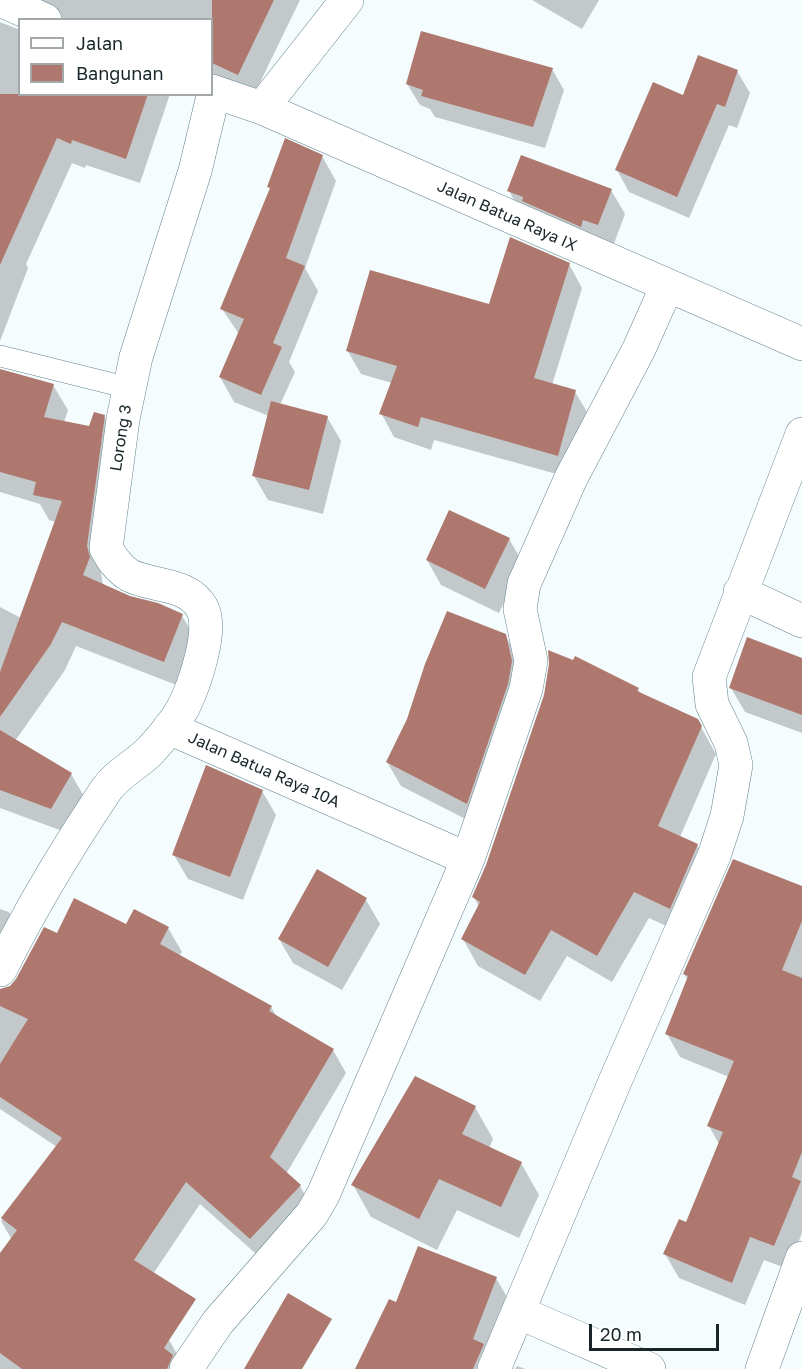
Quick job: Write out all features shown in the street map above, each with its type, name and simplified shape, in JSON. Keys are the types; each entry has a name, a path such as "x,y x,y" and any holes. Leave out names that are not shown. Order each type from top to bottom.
{"street":[{"path":"0,0 40,18"},
{"path":"262,108 347,0"},
{"name":"Jalan Batua Raya IX","path":"213,92 262,108 802,344"},
{"name":"Lorong 3","path":"169,728 183,707 192,684 205,642 206,618 201,606 194,599 177,589 130,576 115,564 106,548 129,388 161,274 195,171 212,96"},
{"path":"186,1369 218,1322 312,1214 323,1195 468,859 526,688 531,661 520,609 524,584 571,478 639,349 667,286"},
{"path":"494,1369 616,1079 714,856 727,816 736,765 731,743 712,704 709,677 802,434"},
{"path":"740,592 802,621"},
{"name":"Jalan Batua Raya 10A","path":"0,970 72,840 108,786 148,752 169,728 468,859"},
{"path":"762,1369 802,1258"},
{"path":"518,1312 649,1369"}],"lane":[{"path":"0,356 129,388"}],"building":[{"path":"212,0 274,0 238,75 213,63"},
{"path":"421,31 553,68 533,127 421,96 423,90 406,84"},
{"path":"698,55 738,70 725,107 717,104 677,197 615,170 653,82 683,95"},
{"path":"0,94 147,96 126,159 72,140 71,144 57,138 0,265"},
{"path":"285,138 323,155 286,258 305,266 273,343 282,347 261,395 219,377 244,319 220,309 270,188 267,187"},
{"path":"521,155 612,189 598,225 583,220 581,227 522,201 523,197 507,191"},
{"path":"510,237 570,263 534,378 576,390 558,456 421,417 418,427 379,414 397,366 346,351 370,270 489,304"},
{"path":"0,369 54,384 44,417 89,426 94,412 105,415 87,546 90,557 83,575 130,596 158,603 183,614 164,662 62,622 51,644 0,717 0,672 62,501 33,495 36,482 0,472"},
{"path":"271,401 328,416 309,490 252,476"},
{"path":"449,510 510,538 485,589 426,560"},
{"path":"447,611 506,634 512,661 508,684 467,804 386,762 407,719 425,664"},
{"path":"747,637 802,658 802,715 729,688"},
{"path":"548,650 573,660 575,656 639,688 637,691 698,719 702,726 658,826 698,844 670,909 634,892 597,956 551,930 525,975 461,939 480,902 472,897 486,865 544,695 549,664"},
{"path":"0,730 72,773 51,809 0,790"},
{"path":"206,765 263,790 230,877 172,855"},
{"path":"733,859 802,886 802,921 782,970 802,978 802,1152 792,1177 801,1181 774,1246 750,1237 732,1283 663,1254 679,1219 686,1222 723,1132 707,1126 734,1061 665,1034 688,976 683,974"},
{"path":"317,869 367,898 328,967 278,939"},
{"path":"74,898 126,924 134,909 169,927 160,944 272,1006 269,1011 334,1049 270,1157 301,1185 250,1239 186,1182 134,1260 196,1299 164,1348 173,1355 167,1369 22,1369 0,1353 0,1253 17,1230 1,1218 62,1138 0,1097 0,1064 28,1019 0,1006 0,989 10,986 16,979 44,927 57,933"},
{"path":"415,1076 476,1106 462,1134 522,1162 501,1207 439,1179 419,1219 351,1185"},
{"path":"418,1246 497,1277 473,1339 484,1344 473,1369 355,1369 389,1299 396,1302"},
{"path":"288,1293 332,1319 302,1369 244,1369"}]}
